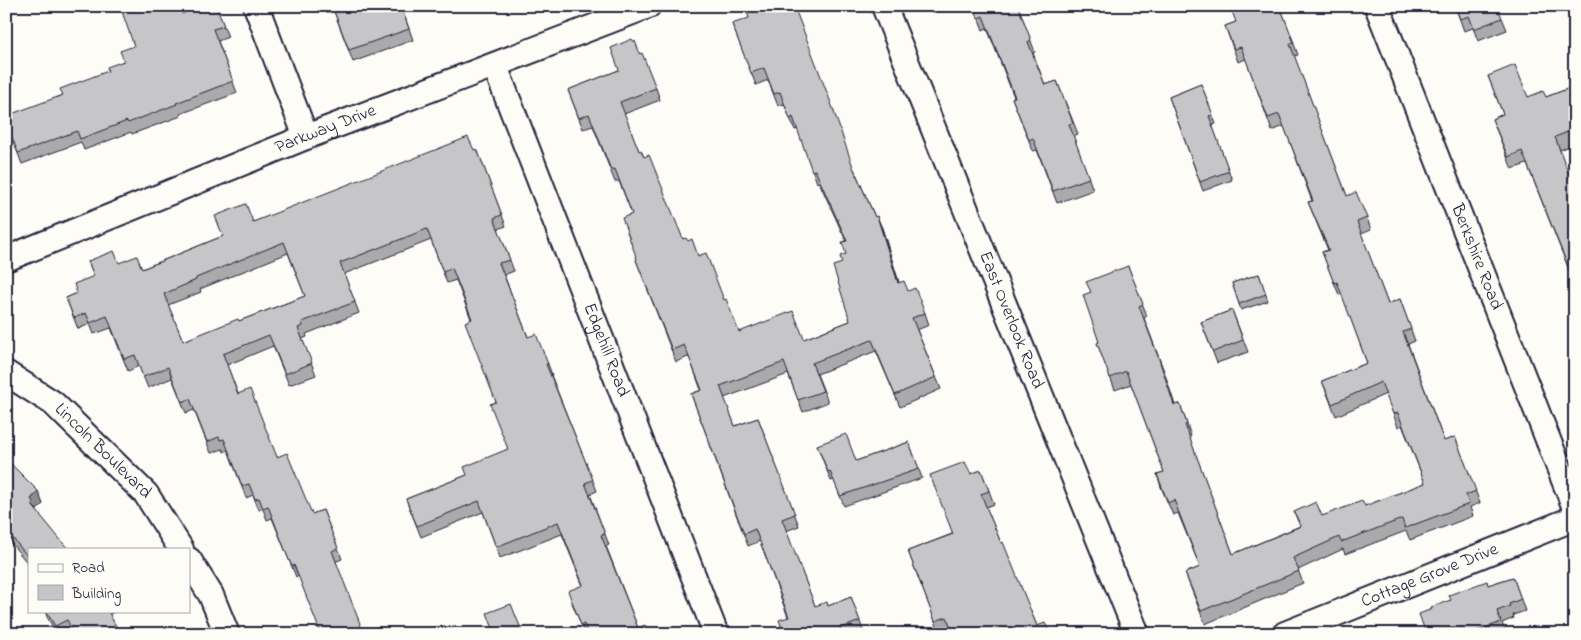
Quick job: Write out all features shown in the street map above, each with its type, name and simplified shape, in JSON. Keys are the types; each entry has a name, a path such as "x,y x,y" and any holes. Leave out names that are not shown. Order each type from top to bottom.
{"street":[{"path":"256,6 306,137"},
{"name":"Parkway Drive","path":"6,258 306,137 648,6"},
{"name":"East Overlook Road","path":"884,6 1137,634"},
{"name":"Berkshire Road","path":"1376,6 1575,508"},
{"name":"Edgehill Road","path":"495,66 716,634"},
{"name":"Lincoln Boulevard","path":"6,373 53,403 146,494 180,548"},
{"name":"Cottage Grove Drive","path":"1285,634 1575,518"},
{"path":"190,562 211,594 227,634"}],"building":[{"path":"120,6 180,6 182,14 205,6 216,6 224,26 213,29 233,81 128,123 127,121 80,139 77,131 18,153 6,122 6,116 63,95 60,89 108,71 107,67 124,61 120,51 134,46"},
{"path":"332,6 401,6 409,29 349,50"},
{"path":"752,6 794,6 853,167 875,217 877,216 898,283 904,281 908,291 915,288 925,313 912,318 936,377 895,395 872,340 812,363 823,391 798,400 784,362 720,386 735,426 758,418 795,514 782,519 815,606 827,602 828,606 851,597 860,621 839,629 841,634 784,634 779,620 789,617 755,529 744,534 691,394 702,390 685,347 684,345 672,350 636,260 622,218 632,214 615,169 611,170 589,114 579,118 568,90 619,70 611,48 632,39 635,41 656,88 620,102 639,151 641,150 644,157 649,155 683,239 686,238 688,241 692,239 698,256 706,253 724,300 726,299 739,332 793,311 804,339 850,321 833,266 842,263 840,256 846,254 842,242 847,241 815,170 812,171 793,117 790,119 780,92 774,94 764,68 751,73 732,24 749,18 746,9"},
{"path":"974,6 1018,6 1031,40 1028,42 1045,85 1057,81 1073,123 1069,124 1089,178 1053,191 1033,138 1029,140 1012,98 1015,97 983,16 978,18"},
{"path":"1230,6 1280,6 1294,43 1290,44 1347,196 1356,192 1367,218 1357,222 1388,304 1400,299 1411,329 1403,332 1444,441 1455,437 1476,491 1466,495 1469,504 1405,528 1402,519 1341,542 1339,537 1293,558 1299,571 1201,611 1185,573 1200,567 1174,500 1168,503 1157,474 1164,472 1126,371 1110,378 1097,343 1099,342 1083,295 1091,292 1086,282 1128,266 1143,304 1139,306 1174,405 1180,404 1187,424 1185,425 1233,554 1301,526 1294,512 1316,502 1322,516 1362,501 1365,506 1425,483 1398,413 1393,414 1381,382 1332,404 1322,381 1367,363 1337,282 1334,283 1322,252 1329,250 1308,202 1313,201 1279,114 1268,118 1241,47 1234,49 1225,26 1236,22"},
{"path":"1455,6 1497,6 1502,18 1474,29 1469,16 1460,19"},
{"path":"1515,65 1528,97 1543,91 1546,97 1575,86 1575,129 1555,137 1571,180 1575,178 1575,284 1522,151 1508,157 1492,119 1503,114 1488,76"},
{"path":"1201,84 1213,115 1209,116 1229,171 1200,182 1169,97"},
{"path":"468,137 474,150 477,149 502,215 494,218 510,260 499,263 528,337 536,334 548,364 546,364 593,480 585,483 605,534 601,535 638,628 645,625 648,634 588,634 584,624 581,625 568,591 583,585 558,522 496,547 479,501 417,526 406,499 467,475 464,467 508,449 490,404 496,402 465,322 472,319 452,268 443,272 427,229 340,263 355,302 302,322 303,326 298,328 312,363 285,374 269,335 223,354 238,394 250,389 277,457 287,453 312,514 323,510 338,548 332,551 364,634 321,634 268,506 263,508 259,498 255,499 249,484 242,486 224,439 220,440 219,437 207,442 190,399 182,402 168,367 143,377 135,355 124,359 107,316 90,323 86,313 74,318 66,298 77,293 74,284 94,276 88,261 114,251 119,263 137,256 142,269 223,236 215,216 246,204 253,222","holes":["284,242 305,296 239,321 238,319 183,341 164,294 196,280 196,278"]},
{"path":"1259,274 1266,294 1239,304 1232,283"},
{"path":"1232,310 1243,340 1213,352 1201,322"},
{"path":"846,434 856,461 909,442 919,469 840,496 817,445"},
{"path":"6,459 38,491 31,499 34,503 32,505 67,548 28,548 28,557 6,530"},
{"path":"965,462 971,474 981,470 989,491 981,494 1001,543 1003,542 1037,626 1045,623 1050,634 953,634 947,617 935,621 908,551 953,534 930,475"},
{"path":"1513,577 1521,599 1497,611 1501,622 1470,634 1464,634 1463,631 1456,633 1454,630 1441,634 1439,630 1426,634 1419,614 1432,609 1431,607 1451,600 1449,595 1487,581 1488,585"},
{"path":"511,604 523,634 495,634 487,613"},
{"path":"47,612 109,612 120,634 74,634 67,620 55,626"}]}
